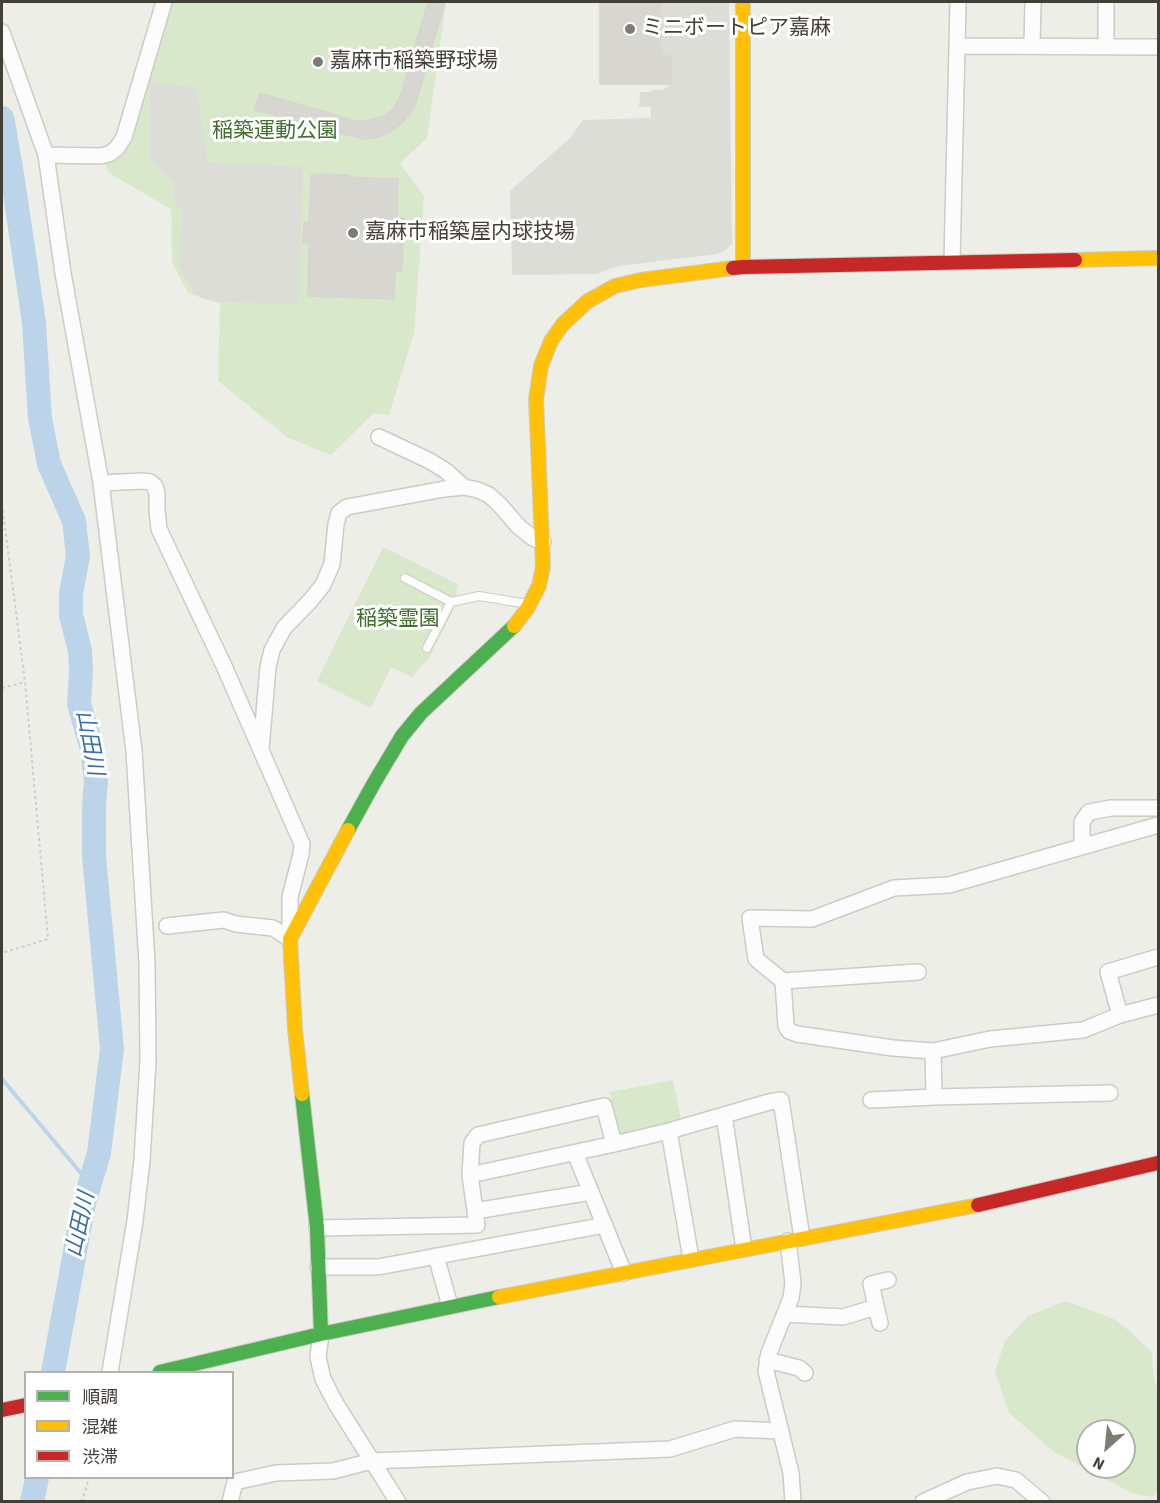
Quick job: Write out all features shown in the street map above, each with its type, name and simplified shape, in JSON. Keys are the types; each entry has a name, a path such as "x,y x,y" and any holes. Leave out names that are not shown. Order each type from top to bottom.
{"street":[{"path":"45,155 100,156 109,154 117,148 124,137 164,2"},
{"path":"743,2 743,267"},
{"path":"952,261 958,2"},
{"path":"1032,46 1033,2"},
{"path":"1106,2 1106,46"},
{"path":"2,32 45,155 63,273 101,483 134,751 147,974 148,1060 142,1160 135,1221 111,1371"},
{"path":"957,46 1158,47"},
{"path":"290,939 374,783 402,736 421,713 512,629 539,586 543,566 543,542 536,399 541,366 551,341 563,324 588,301 615,286 641,280 743,267 1158,258"},
{"path":"379,437 430,461 464,487"},
{"path":"101,483 142,481 150,482 155,486 159,529 224,666 302,844 290,897 290,939 295,1029 317,1228 321,1334 318,1357 323,1379 336,1404 398,1502"},
{"path":"261,749 268,667 272,650 284,628 323,585 332,564 339,513 346,507 464,487 489,495 519,527 533,538 543,542"},
{"path":"1082,847 1082,822 1089,812 1111,808 1158,808"},
{"path":"918,972 783,981 756,959 750,918 812,920 894,888 949,885 1158,825"},
{"path":"167,926 224,920 236,924 273,928 290,939"},
{"path":"1120,1015 1107,972 1158,957"},
{"path":"783,981 786,1026 789,1031 861,1043 933,1051 990,1039 1083,1029 1120,1015 1158,1005"},
{"path":"933,1051 934,1097"},
{"path":"871,1100 1110,1093"},
{"path":"470,1175 669,1131 769,1101 781,1100 795,1240 793,1283 791,1298 769,1353 766,1371 791,1473 793,1502"},
{"path":"482,1248 470,1175 472,1143 478,1135 604,1106 614,1144"},
{"path":"724,1115 744,1249"},
{"path":"669,1131 691,1259"},
{"path":"574,1153 624,1273"},
{"path":"164,1371 450,1306 976,1205 1158,1164"},
{"path":"317,1228 476,1218 591,1192"},
{"path":"318,1267 378,1267 605,1225"},
{"path":"436,1256 450,1306"},
{"path":"880,1323 871,1284 888,1280"},
{"path":"785,1314 843,1317 876,1307"},
{"path":"767,1360 799,1368 805,1373"},
{"path":"4,1410 24,1405"},
{"path":"230,1502 235,1482 276,1473 333,1471 372,1461 670,1449 735,1429 780,1431"},
{"path":"929,1500 967,1482 997,1476 1016,1480 1042,1502"}],"lane":[{"path":"405,578 451,602 479,596 529,604"},
{"path":"427,648 451,602"}],"path":[{"path":"2,504 25,682 48,939 2,953"},
{"path":"2,688 25,682"},
{"path":"82,1502 89,1479"}],"green space":[{"name":"稲築運動公園","path":"165,2 446,2 427,138 400,163 424,196 414,333 389,415 374,413 331,455 288,438 218,381 220,302 189,294 180,278 172,262 171,209 109,173 104,160 128,140"},
{"name":"稲築霊園","path":"383,547 458,584 454,608 430,657 412,677 391,667 371,708 317,681"},
{"path":"673,1080 681,1120 618,1135 610,1092"},
{"path":"1066,1301 1114,1319 1152,1352 1153,1373 1158,1392 1158,1490 1152,1497 1132,1493 1105,1479 1136,1479 1136,1419 1076,1419 1076,1464 1054,1452 1009,1413 995,1371 1005,1341 1028,1316"}],"shaded area":[{"path":"661,2 729,2 732,244 717,254 618,266 597,274 512,275 510,191 570,138 583,120 651,118 651,107 639,107 640,92 663,90 671,84 671,56 661,56"},
{"path":"150,82 196,88 208,162 303,167 299,304 216,302 201,298 194,293 179,266 182,209 174,205 174,184 150,160"}],"building":[{"path":"428,2 445,2 416,102 401,124 389,133 363,139 254,110 260,93 356,121 384,116 393,109 400,97"},
{"name":"ミニボートピア嘉麻","path":"600,2 661,2 661,56 671,56 671,84 600,84"},
{"name":"嘉麻市稲築屋内球技場","path":"315,174 398,179 397,218 404,218 402,271 395,271 394,299 308,296 309,244 303,244 304,222 309,222 311,175 315,176"}],"waterway":[{"name":"山田川","path":"2,118 34,323 40,418 49,464 74,521 78,556 71,593 71,615 80,651 79,704 92,749 96,781 94,856 112,1049 99,1153 84,1203 53,1371"},
{"path":"2,1079 90,1184"},
{"name":"山田川","path":"32,1502 37,1479"}],"traffic: fast":[{"path":"348,830 402,736 421,713 514,626"},
{"path":"302,1094 317,1228 321,1334"},
{"path":"164,1371 321,1334 499,1297"}],"traffic: slow":[{"path":"743,2 743,267"},
{"path":"1075,260 1158,258"},
{"path":"514,626 527,609 539,586 543,566 536,399 541,366 551,341 563,324 588,301 615,286 641,280 733,268"},
{"path":"302,1094 295,1029 290,939 348,830"},
{"path":"499,1297 978,1205"}],"traffic: jam":[{"path":"733,268 1075,260"},
{"path":"978,1205 1158,1163"},
{"path":"2,1410 24,1405"}],"place":[{"name":"ミニボートピア嘉麻","path":"630,29"},
{"name":"嘉麻市稲築野球場","path":"318,62"},
{"name":"嘉麻市稲築屋内球技場","path":"353,233"}]}
